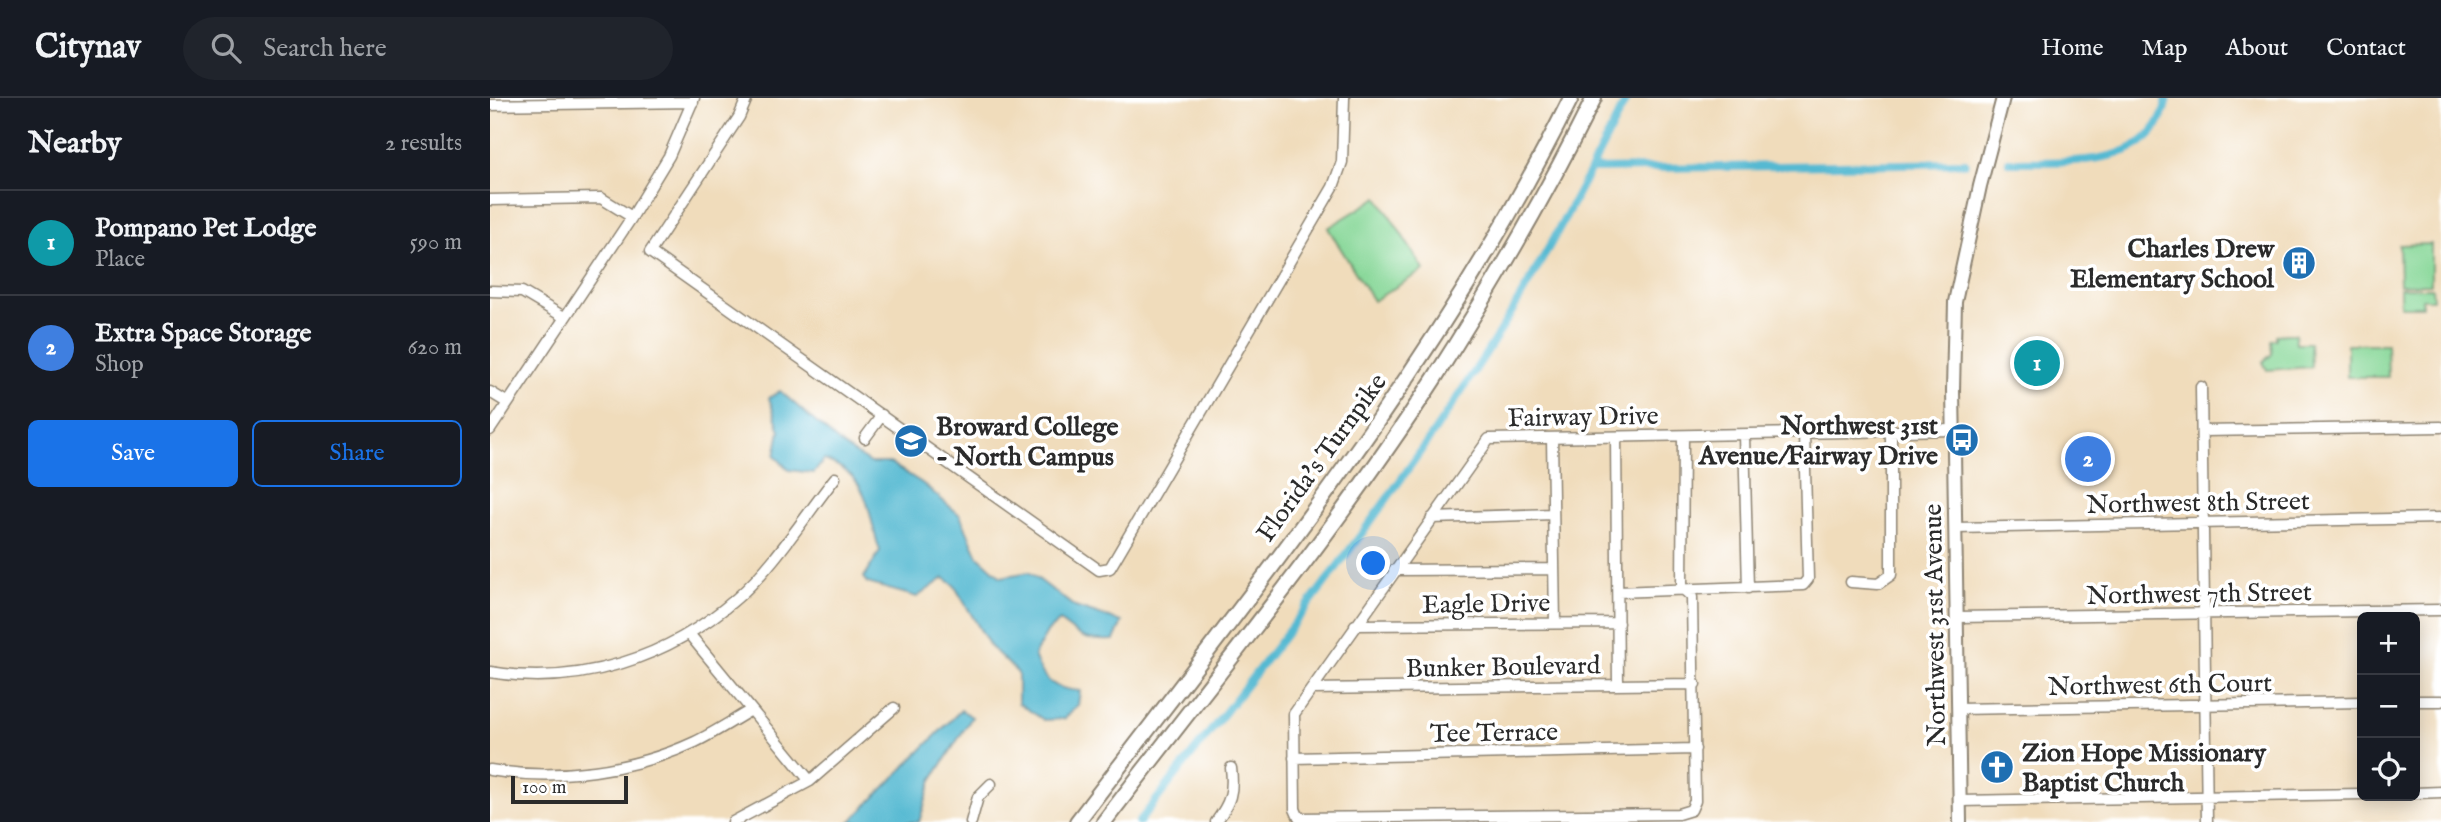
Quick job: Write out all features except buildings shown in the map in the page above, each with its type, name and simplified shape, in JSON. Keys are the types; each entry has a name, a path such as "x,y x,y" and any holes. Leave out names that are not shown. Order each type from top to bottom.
{"highway":[{"name":"Florida's Turnpike","path":"1077,822 1332,487 1411,375 1490,249 1571,98"},
{"name":"Florida's Turnpike","path":"1104,822 1352,497 1433,381 1510,257 1594,98"}],"main road":[{"name":"Northwest 31st Avenue","path":"1960,822 1954,430 1955,302 1980,186 2003,98"}],"street":[{"path":"747,98 738,117 650,251 1099,570 1110,568 1333,187 1342,162 1343,98"},
{"path":"490,105 693,100 669,156 632,217 490,430"},
{"path":"490,200 601,198 632,217"},
{"path":"490,291 522,292 564,317"},
{"path":"2201,387 2207,822"},
{"path":"490,392 508,403"},
{"path":"865,438 882,415"},
{"path":"2203,431 2441,427"},
{"path":"1851,582 1878,584 1891,575 1891,429"},
{"name":"Fairway Drive","path":"1695,750 1695,801 1691,810 1678,814 1300,818 1295,810 1294,714 1346,643 1354,625 1489,439 1744,435 1891,429 1954,430"},
{"path":"1618,592 1802,585 1808,579 1804,433"},
{"path":"1744,435 1748,588"},
{"path":"1683,436 1682,588 1692,597 1695,750"},
{"path":"1616,437 1618,685"},
{"path":"1552,438 1555,623"},
{"path":"490,672 560,676 607,668 650,655 690,635 738,597 835,478"},
{"path":"1432,518 1553,514"},
{"name":"Northwest 8th Street","path":"1956,528 2441,519"},
{"path":"1394,570 1554,569"},
{"name":"Northwest 7th Street","path":"1957,617 2441,610"},
{"name":"Eagle Drive","path":"1354,625 1618,623"},
{"path":"690,635 810,781"},
{"name":"Bunker Boulevard","path":"1312,689 1695,684"},
{"path":"2420,701 2441,701"},
{"name":"Northwest 6th Court","path":"1958,709 2357,702"},
{"path":"733,822 810,781 894,708"},
{"path":"490,771 543,775 597,770 649,759 696,742 751,710"},
{"name":"Tee Terrace","path":"1294,758 1695,750"},
{"path":"1216,822 1230,803 1233,788 1231,768"},
{"path":"971,822 978,797 991,784"},
{"path":"2420,793 2441,792"},
{"path":"1960,801 2357,794"}],"green space":[{"path":"1378,197 1424,270 1373,301 1328,228"},
{"path":"2431,244 2431,284 2400,285 2399,245"},
{"path":"2400,288 2432,288 2433,299 2422,299 2422,306 2400,306"},
{"path":"2295,334 2296,343 2310,343 2311,367 2267,370 2263,362 2272,354 2271,340 2276,339 2276,335"},
{"path":"2347,344 2387,344 2388,377 2347,377"}],"water":[{"path":"780,391 843,446 870,463 890,463 922,483 960,515 978,556 1001,577 1029,572 1075,607 1122,622 1114,640 1084,638 1060,621 1048,631 1034,655 1041,671 1056,686 1080,691 1078,705 1064,719 1044,720 1018,703 1018,673 990,646 954,585 944,578 917,597 867,583 864,577 880,551 865,496 851,475 840,467 824,460 814,473 789,470 775,456 780,431 769,398"},
{"path":"961,710 972,717 932,780 919,822 850,822"}],"waterway":[{"path":"1139,822 1372,520 1459,395 1534,274 1627,98"},
{"path":"2009,162 2081,160 2105,157 2127,150 2145,139 2159,122 2167,98"},
{"path":"1591,169 1965,163"}],"place":[{"name":"Charles Drew Elementary School","path":"2299,263"},
{"name":"Pompano Pet Lodge","path":"2037,363"},
{"name":"Northwest 31st Avenue/Fairway Drive","path":"1962,440"},
{"name":"Broward College - North Campus","path":"911,441"},
{"name":"Extra Space Storage","path":"2088,459"},
{"name":"Zion Hope Missionary Baptist Church","path":"1997,767"}]}
